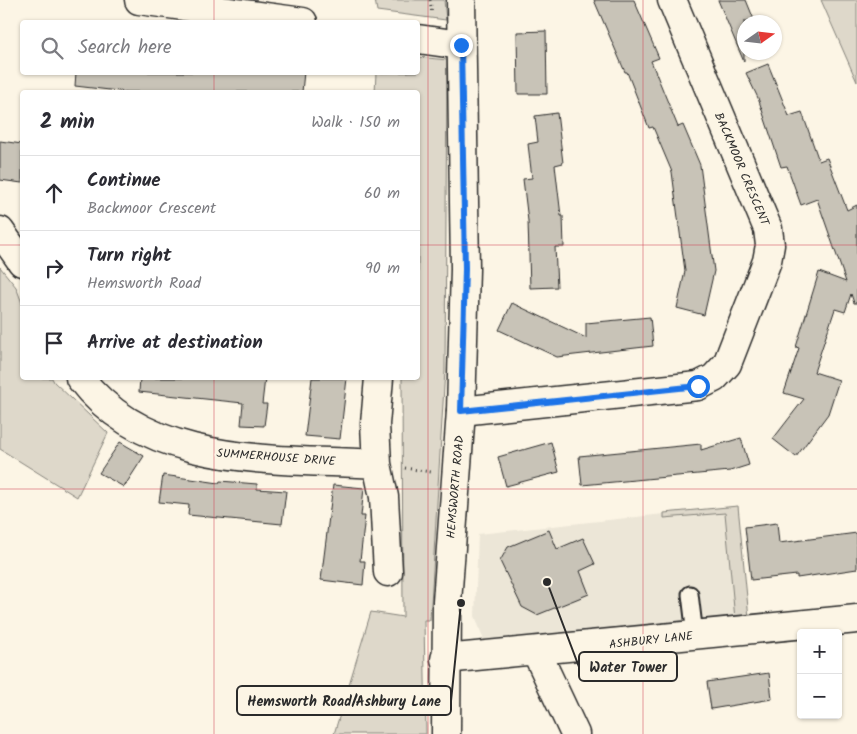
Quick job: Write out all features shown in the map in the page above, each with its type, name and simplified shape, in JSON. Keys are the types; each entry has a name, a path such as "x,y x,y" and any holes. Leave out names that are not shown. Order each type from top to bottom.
{"street":[{"path":"139,0 196,3 292,20"},
{"name":"HEMSWORTH ROAD","path":"446,734 446,602 461,411 465,269 461,0"},
{"name":"BACKMOOR CRESCENT","path":"461,411 698,386 714,378 728,364 767,261 770,245 768,229 672,0"},
{"path":"420,39 461,45"},
{"path":"0,231 20,259"},
{"name":"SUMMERHOUSE DRIVE","path":"82,380 90,391 126,422 155,437 218,454 377,464"},
{"path":"378,380 375,424 377,464 384,497 388,572"},
{"name":"ASHBURY LANE","path":"446,659 536,651 595,639 694,635 857,619"},
{"path":"536,651 575,734"}],"lane":[{"path":"690,594 694,635"}],"path":[{"path":"377,464 455,476"}],"shaded area":[{"path":"375,0 444,0 446,20 377,11"},
{"path":"821,0 857,0 857,82"},
{"path":"420,57 447,60 445,370 430,620 424,620 426,734 334,734 371,612 403,617 402,380 420,380 420,90 375,90 376,75 420,75"},
{"path":"0,267 16,287 20,298 20,380 53,380 108,433 77,497 0,449"},
{"path":"738,506 749,618 485,643 475,616 478,534"},
{"path":"738,506 749,618 735,619 725,513 664,518 664,513"}],"building":[{"path":"594,0 634,0 659,58 651,61 678,127 683,125 700,165 714,271 704,315 677,308 685,271 672,172 653,127 649,128 627,72 625,72"},
{"path":"718,0 746,0 752,15 737,15 737,45"},
{"path":"546,31 547,94 518,94 517,32"},
{"path":"768,64 789,116 802,112 819,161 827,158 847,210 857,205 857,303 854,303 851,294 845,312 835,309 814,372 839,380 828,414 796,457 773,439 804,399 784,393 799,348 796,347 819,272 846,282 817,199 801,205 787,166 781,167 758,98 746,73"},
{"path":"76,75 304,75 302,90 110,90 75,86"},
{"path":"557,113 563,163 555,165 561,216 563,216 564,247 555,247 557,287 530,288 528,221 523,179 532,178 528,144 538,142 535,116"},
{"path":"0,141 20,144 20,183 0,180"},
{"path":"512,303 586,338 586,323 650,317 653,346 557,357 499,330"},
{"path":"140,380 265,380 262,404 267,404 264,426 241,425 243,403 139,392"},
{"path":"312,380 347,380 340,439 305,436"},
{"path":"741,438 749,465 730,471 582,485 579,456 701,444 701,450"},
{"path":"120,442 144,456 124,487 99,473"},
{"path":"551,442 559,472 506,486 498,457"},
{"path":"163,475 219,483 220,481 257,484 257,489 286,491 282,524 188,515 189,505 159,502"},
{"path":"333,485 364,488 361,516 365,516 360,561 365,561 363,585 321,580"},
{"path":"777,523 779,543 857,533 857,569 797,578 797,575 751,580 745,527"},
{"path":"549,530 557,549 583,538 595,564 580,571 589,594 537,615 522,607 500,561 508,547"},
{"path":"769,673 772,699 711,709 707,682"}],"place":[{"name":"Water Tower","path":"547,582"},
{"name":"Hemsworth Road/Ashbury Lane","path":"461,603"}],"route":[{"path":"461,45 465,269 461,411 698,386"}]}
